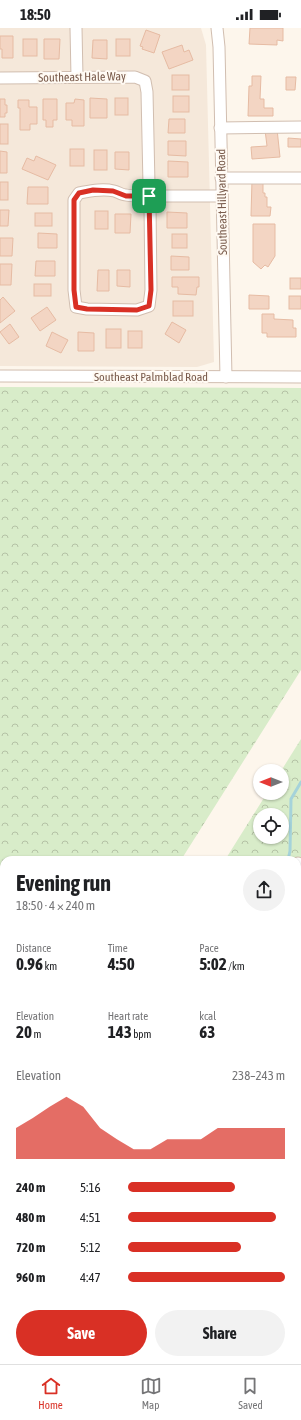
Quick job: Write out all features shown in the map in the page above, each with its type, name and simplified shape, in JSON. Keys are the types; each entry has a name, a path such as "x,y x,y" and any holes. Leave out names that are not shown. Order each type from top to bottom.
{"street":[{"path":"76,28 77,77"},
{"name":"Southeast Hillyard Road","path":"217,28 219,47 226,377"},
{"name":"Southeast Hale Way","path":"0,78 135,77 145,81 148,92 149,196"},
{"path":"220,128 301,127"},
{"path":"221,178 301,178"},
{"path":"149,196 151,290 149,306 137,310 87,309 76,307 74,290 74,200 79,193 93,190 113,191 126,196 149,196 221,196"},
{"name":"Southeast Palmblad Road","path":"0,376 301,378"}],"shaded area":[{"path":"0,28 201,28 206,45 214,362 197,367 0,366"}],"green space":[{"path":"0,387 301,388 301,670 184,856 0,856"},
{"path":"301,739 301,856 228,856 253,815 253,844 289,844 289,808 258,808 263,800 289,800 289,764 285,764"}],"building":[{"path":"250,28 283,28 283,41 277,40 277,45 249,44"},
{"path":"146,30 160,35 154,53 142,49 143,47 140,46"},
{"path":"0,36 13,36 13,58 2,58"},
{"path":"23,39 37,39 37,56 23,56"},
{"path":"44,39 60,39 59,59 44,59"},
{"path":"116,39 130,39 130,56 116,56"},
{"path":"93,40 107,40 107,59 92,58"},
{"path":"182,45 184,52 189,50 193,60 169,69 162,52"},
{"path":"172,75 189,75 189,90 172,90"},
{"path":"252,76 261,76 260,99 264,99 264,108 273,108 273,116 248,116 249,86 252,86"},
{"path":"286,77 296,77 295,90 286,90"},
{"path":"173,96 189,96 189,112 173,112"},
{"path":"90,98 107,99 107,118 90,118"},
{"path":"115,98 128,98 128,115 115,115"},
{"path":"0,99 5,99 5,105 7,105 7,113 5,113 5,117 0,117"},
{"path":"43,99 57,99 57,120 53,120 53,127 46,127 46,120 43,120"},
{"path":"75,99 84,100 84,126 72,126 72,120 66,120 66,103 74,103"},
{"path":"18,100 29,100 29,107 37,107 37,124 30,124 30,130 20,130 20,108 18,108"},
{"path":"169,119 185,119 185,133 168,133"},
{"path":"0,124 8,124 8,144 0,144"},
{"path":"277,129 280,157 252,159 251,147 267,146 265,130"},
{"path":"288,138 301,139 301,147 288,147"},
{"path":"168,141 186,141 186,156 168,155"},
{"path":"70,149 84,149 84,166 70,166"},
{"path":"94,150 107,150 107,170 94,170"},
{"path":"0,151 7,152 7,173 0,173"},
{"path":"115,152 129,152 129,170 115,169"},
{"path":"36,156 56,165 48,180 22,169 27,158 34,161"},
{"path":"168,161 188,162 188,177 168,177"},
{"path":"252,180 263,180 263,193 265,193 265,197 267,197 267,207 271,207 270,216 251,216"},
{"path":"0,182 8,182 8,200 0,200"},
{"path":"28,187 48,187 48,204 27,204"},
{"path":"0,210 9,210 8,226 0,226"},
{"path":"95,211 108,211 108,229 95,229"},
{"path":"167,212 187,213 187,228 167,228"},
{"path":"35,213 52,213 52,226 35,226"},
{"path":"115,214 131,214 130,233 115,233"},
{"path":"253,224 275,224 275,256 268,267 265,265 261,269 253,262"},
{"path":"38,233 57,234 57,248 38,248"},
{"path":"172,234 187,234 187,248 172,248"},
{"path":"0,238 13,238 12,256 0,256"},
{"path":"171,256 189,257 189,270 171,270"},
{"path":"36,261 55,261 55,276 35,276"},
{"path":"0,264 12,264 11,285 0,285"},
{"path":"98,270 109,270 109,291 97,291"},
{"path":"117,270 130,270 130,287 117,286"},
{"path":"172,277 199,277 199,287 197,287 196,295 178,294 178,287 172,287"},
{"path":"290,278 301,278 301,289 290,289"},
{"path":"34,284 51,284 51,296 34,296"},
{"path":"249,295 269,296 269,309 249,309"},
{"path":"289,296 301,296 301,309 289,309"},
{"path":"3,297 15,311 0,323 0,300"},
{"path":"173,301 193,301 193,316 173,316"},
{"path":"47,307 56,320 40,331 31,318"},
{"path":"262,314 274,314 274,319 293,320 293,328 296,328 296,337 267,337 267,333 262,333"},
{"path":"172,322 186,330 179,343 165,334"},
{"path":"10,324 19,337 9,344 0,332"},
{"path":"106,329 121,329 121,348 106,348"},
{"path":"128,331 142,331 142,348 128,348"},
{"path":"52,332 68,340 61,353 46,346"},
{"path":"78,332 94,333 94,351 78,351"}],"waterway":[{"path":"289,856 291,799 301,782"}],"route":[{"path":"93,190 113,191 126,196 149,196 151,290 149,306 137,310 87,309 76,307 74,290 74,200 79,193 93,190"}]}
